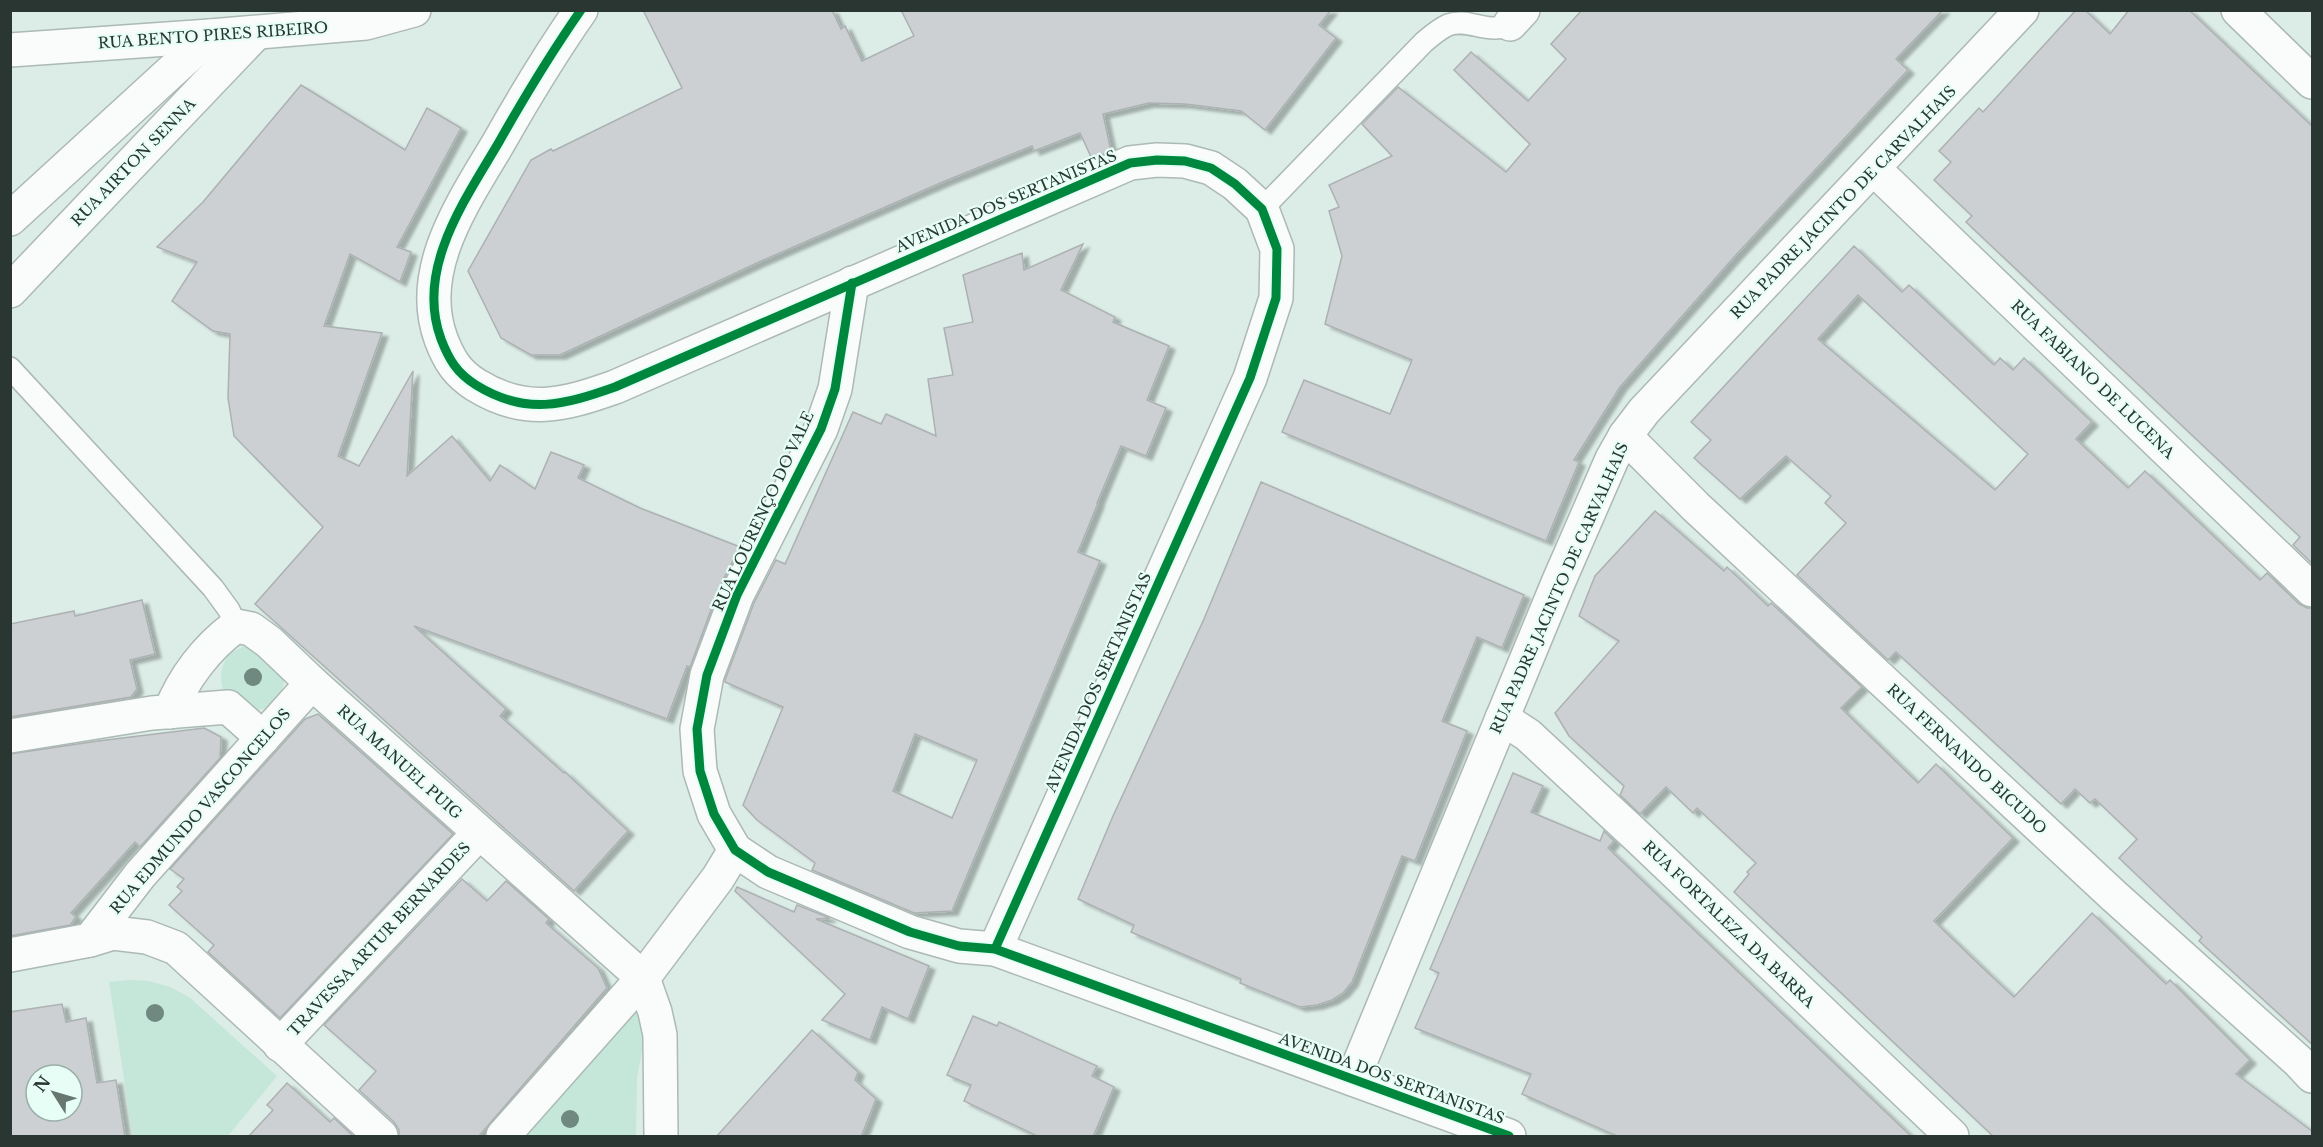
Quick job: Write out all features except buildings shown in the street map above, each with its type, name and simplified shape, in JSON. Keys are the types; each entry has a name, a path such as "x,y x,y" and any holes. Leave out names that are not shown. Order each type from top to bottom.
{"street":[{"name":"RUA BENTO PIRES RIBEIRO","path":"10,50 366,23 414,10"},
{"name":"AVENIDA DOS SERTANISTAS","path":"581,10 544,63 455,219 438,263 433,296 437,328 449,360 468,380 493,395 525,404 549,405 576,401 615,387 1130,163 1157,160 1185,162 1211,168 1235,184 1262,209 1277,249 1276,298 1250,378 995,949"},
{"name":"RUA PADRE JACINTO DE CARVALHAIS","path":"1353,1079 1502,718 1608,469 1625,436 1644,411 2022,10"},
{"path":"2238,10 2313,82"},
{"name":"RUA AIRTON SENNA","path":"10,291 256,33"},
{"path":"10,219 210,36"},
{"name":"RUA FABIANO DE LUCENA","path":"1874,169 2313,590"},
{"name":"RUA LOURENÇO DO VALE","path":"735,850 714,814 700,771 697,729 707,675 737,595 821,429 835,389 852,283"},
{"name":"RUA FERNANDO BICUDO","path":"1625,436 1696,507 1940,734 2313,1076"},
{"path":"170,712 178,691 217,640 236,626"},
{"name":"RUA MANUEL PUIG","path":"236,626 251,629 269,642 478,833 643,978"},
{"name":"RUA EDMUNDO VASCONCELOS","path":"90,940 140,875 312,683"},
{"path":"10,736 170,712 228,707 263,738"},
{"name":"RUA FORTALEZA DA BARRA","path":"1502,718 1528,735 1640,839 1952,1137"},
{"name":"TRAVESSA ARTUR BERNARDES","path":"280,1045 478,833"},
{"name":"AVENIDA DOS SERTANISTAS","path":"735,850 768,872 910,932 959,946 995,949 1509,1137"},
{"path":"503,1137 643,978 718,878 735,850"},
{"path":"10,955 90,940 113,933 147,937 176,948 381,1137"},
{"path":"643,978 656,1012 660,1035 661,1137"}],"lane":[{"path":"1262,209 1424,42 1449,24 1495,29 1503,28 1516,17"},
{"path":"10,368 213,588 229,610 236,626"}],"green space":[{"path":"246,645 286,672 281,692 277,698 267,708 260,710 251,709 229,698 221,683 227,658"},
{"path":"149,981 170,987 189,997 277,1076 228,1136 133,1136 109,982"},
{"path":"633,1007 646,1029 637,1078 636,1136 518,1136"}],"cycle path":[{"path":"581,10 528,91 459,211 439,261 434,287 435,313 441,339 454,365 476,385 494,395 512,401 529,404 562,402 615,387 1130,163 1157,160 1185,161 1211,168 1235,184 1262,209 1277,249 1276,298 1250,378 995,949"},
{"path":"852,283 835,389 821,429 737,595 707,675 697,729 700,771 714,814 735,850 768,872 910,932 959,946 995,949 1509,1136"}]}
